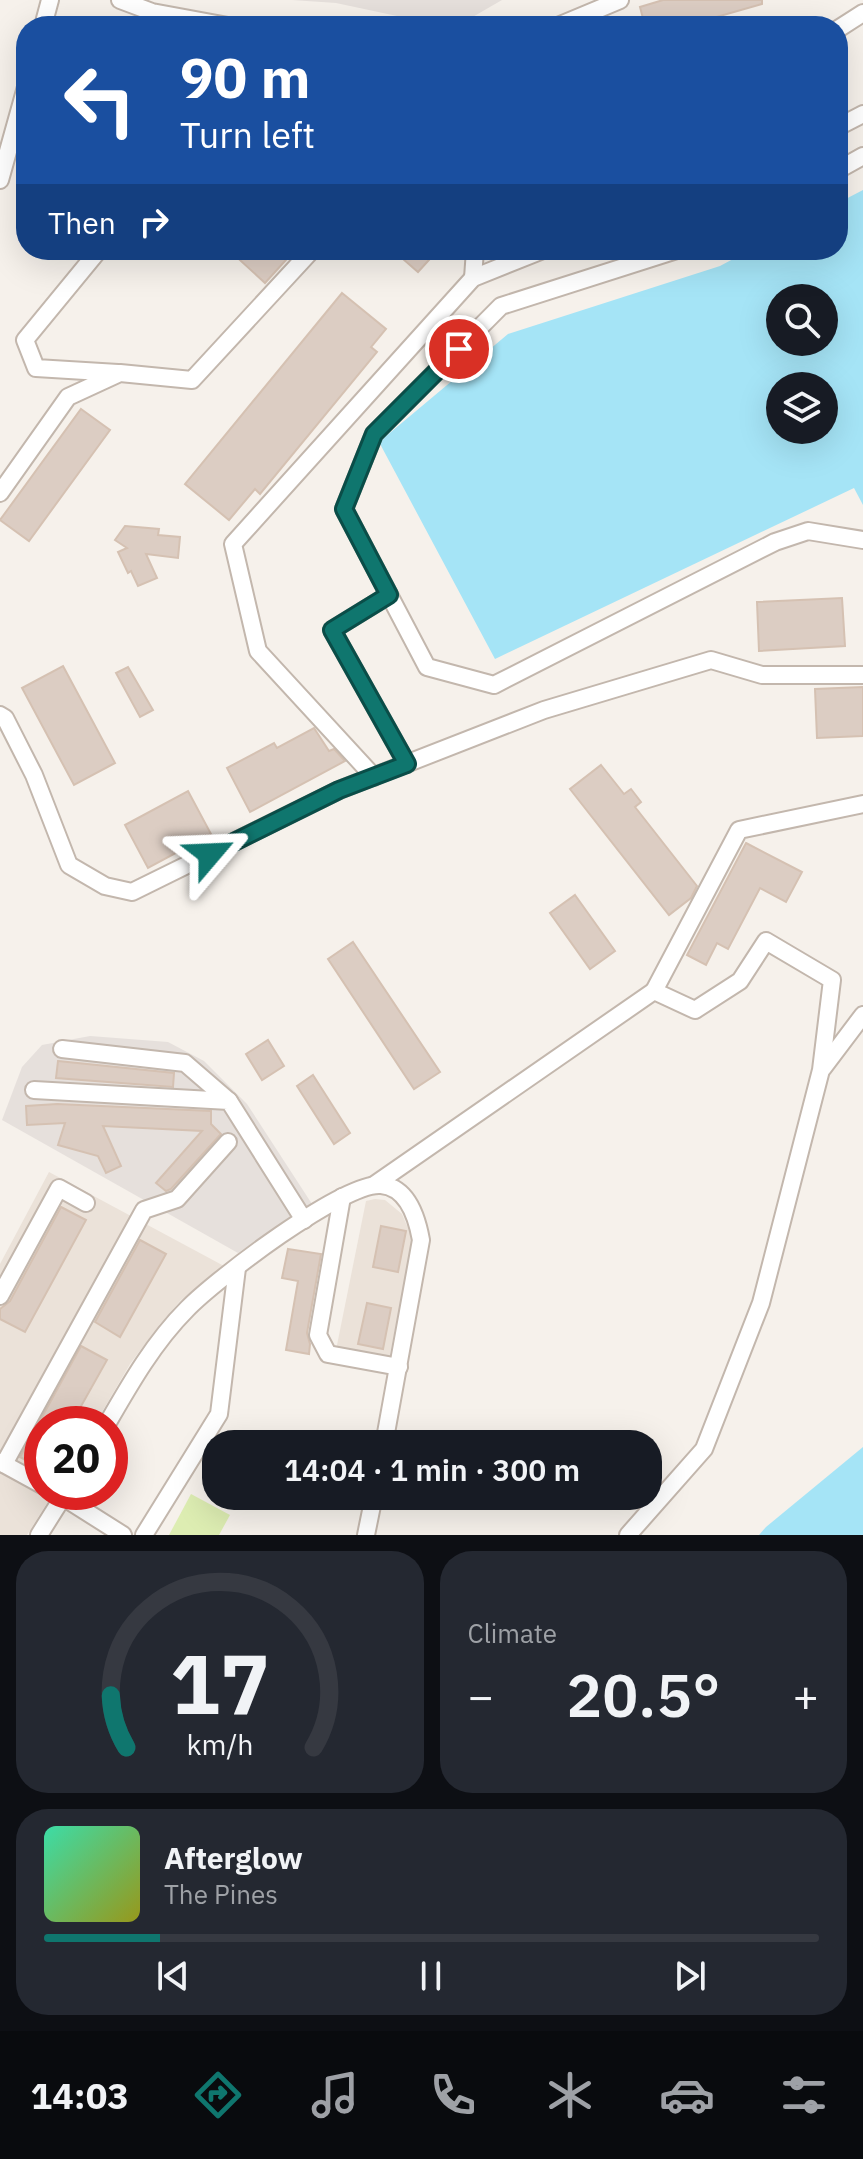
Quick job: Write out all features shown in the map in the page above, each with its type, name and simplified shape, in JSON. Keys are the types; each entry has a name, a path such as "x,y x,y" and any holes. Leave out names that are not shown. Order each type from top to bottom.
{"street":[{"path":"120,0 174,16"},
{"path":"582,16 620,0"},
{"path":"0,180 16,123"},
{"path":"91,260 25,340 36,368 192,380 303,260"},
{"path":"473,278 474,260"},
{"path":"374,777 258,651 233,544 473,278 518,260"},
{"path":"646,260 501,306 374,434 344,509 427,667 494,685 775,542 808,531 863,540"},
{"path":"0,493 68,397 120,373"},
{"path":"389,595 332,630 407,764"},
{"path":"0,715 5,718 34,775 69,865 105,886 132,892 339,790 544,710 711,660 762,675 863,675"},
{"path":"118,1406 168,1330 188,1307 237,1268 304,1220 342,1197 374,1185 654,991 739,830 863,804"},
{"path":"628,1535 704,1449 761,1303 821,1070 832,980 766,941 740,981 695,1010 654,991"},
{"path":"821,1070 863,1015"},
{"path":"62,1049 185,1063 229,1101 304,1220"},
{"path":"34,1090 229,1101"},
{"path":"24,1475 2,1463 144,1210 177,1199 228,1142"},
{"path":"374,1185 391,1187 409,1203 421,1240 387,1430"},
{"path":"0,1296 59,1188 86,1203"},
{"path":"342,1197 318,1335 320,1343 328,1354 399,1367"},
{"path":"144,1535 219,1414 237,1268"},
{"path":"39,1535 53,1510"},
{"path":"86,1510 123,1535"},
{"path":"366,1535 371,1510"}],"shaded area":[{"path":"292,0 502,0 474,16 397,16 336,3"},
{"path":"90,1036 168,1042 204,1061 247,1104 312,1204 238,1253 2,1120 22,1067 42,1045"},
{"path":"49,1172 224,1266 181,1300 160,1324 130,1364 106,1406 24,1406 24,1510 43,1510 27,1535 0,1535 0,1264"},
{"path":"385,1200 402,1214 413,1240 388,1364 335,1355 366,1201"}],"green space":[{"path":"191,1494 202,1500 202,1510 221,1510 230,1515 219,1535 169,1535"}],"water":[{"path":"863,190 863,505 854,488 495,659 379,442 508,334 731,260 848,260 848,198"},
{"path":"863,1447 863,1535 759,1535 766,1527"}],"building":[{"path":"663,0 762,0 762,4 720,16 642,16 640,7"},
{"path":"240,260 286,260 265,283"},
{"path":"404,260 429,260 418,272"},
{"path":"342,293 386,329 371,347 377,352 260,494 255,489 229,520 185,484"},
{"path":"81,409 110,430 29,541 0,520"},
{"path":"125,526 159,529 158,535 180,537 178,558 146,554 157,578 138,586 118,552 127,548 115,540"},
{"path":"842,598 845,646 759,651 757,602"},
{"path":"63,666 115,763 74,785 22,688"},
{"path":"128,667 153,710 140,717 116,673"},
{"path":"863,687 863,736 817,738 815,689"},
{"path":"314,728 329,751 334,749 345,761 250,812 227,768 274,743 277,748"},
{"path":"601,765 624,794 631,789 641,802 635,807 697,886 691,898 669,915 570,789"},
{"path":"188,791 211,834 148,868 125,825"},
{"path":"746,843 802,872 786,902 760,888 728,949 717,943 706,965 687,955"},
{"path":"575,895 615,951 590,969 550,913"},
{"path":"353,942 440,1072 414,1089 328,959"},
{"path":"268,1040 284,1066 262,1080 246,1054"},
{"path":"58,1061 174,1073 173,1087 56,1078"},
{"path":"313,1075 350,1133 334,1144 297,1086"},
{"path":"57,1104 211,1111 211,1124 221,1134 166,1191 156,1183 202,1131 103,1126 121,1166 106,1173 98,1156 58,1145 65,1123 27,1125 26,1106"},
{"path":"61,1207 86,1220 25,1332 0,1319 0,1309 10,1301"},
{"path":"381,1226 406,1231 398,1272 373,1267"},
{"path":"140,1240 166,1254 120,1337 95,1322"},
{"path":"288,1249 321,1254 307,1333 309,1354 286,1350 298,1281 282,1278"},
{"path":"367,1303 391,1308 383,1349 358,1344"},
{"path":"81,1346 107,1360 81,1406 48,1406"}],"route":[{"path":"210,854 339,790 407,764 332,630 389,595 344,509 374,434 459,349"}]}
